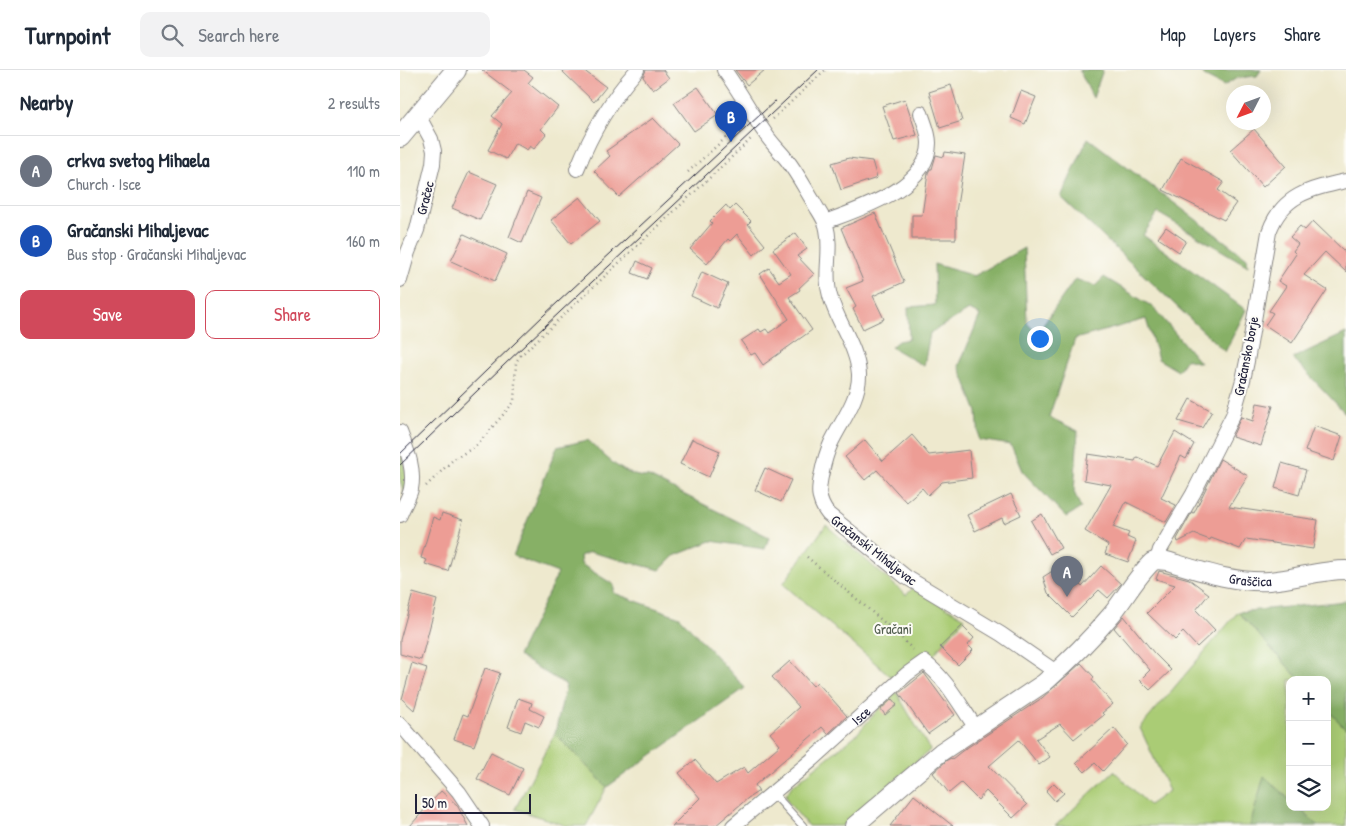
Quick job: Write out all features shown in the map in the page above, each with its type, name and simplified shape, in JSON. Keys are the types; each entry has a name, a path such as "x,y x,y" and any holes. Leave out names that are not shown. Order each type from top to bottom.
{"main road":[{"path":"400,137 456,70"}],"street":[{"path":"577,169 594,133 618,95 637,70"},
{"name":"Gračanski Mihaljevac","path":"724,70 762,129 788,161 825,222 830,249 828,290 852,349 859,372 853,400 830,444 825,458 818,488 820,502 828,514 899,572 1001,634 1056,672"},
{"path":"825,222 889,196 900,189 918,172 924,162 929,143 921,113"},
{"name":"Gračec","path":"400,280 417,230 433,164 434,151 431,139 418,116"},
{"name":"Gračansko borje","path":"1157,560 1160,550 1192,494 1233,414 1243,380 1269,232 1273,221 1284,205 1293,198 1313,190 1346,181"},
{"path":"400,432 412,465 411,489 403,505"},
{"path":"854,826 920,768 1044,683 1078,653 1111,615 1147,567 1157,560"},
{"name":"Graščica","path":"1157,560 1167,561 1227,578 1259,581 1325,571 1346,570"},
{"path":"924,662 934,669 976,728"},
{"name":"Isce","path":"733,826 824,749 907,674 924,662"},
{"path":"400,724 459,792 482,826"}],"lane":[{"path":"772,792 803,826"}],"path":[{"path":"403,505 419,493 454,459 476,446 514,402 516,362 520,356 824,70"},
{"path":"688,172 741,124"},
{"path":"807,557 898,634 924,662"}],"green space":[{"path":"1079,70 1103,70 1093,98"},
{"path":"1201,70 1261,70 1257,76 1237,78 1224,86 1204,76"},
{"path":"1088,138 1247,258 1248,266 1158,213 1143,235 1246,310 1225,352 1061,197"},
{"path":"1024,248 1027,323 1037,334 1075,279 1095,286 1104,277 1153,307 1200,363 1186,359 1178,371 1158,359 1146,319 1075,339 1049,417 1078,431 1074,492 1081,508 1066,517 1022,471 1011,445 979,440 977,412 959,366 980,315 969,310 930,333 924,366 891,347 898,341 909,339 908,307 935,305 934,264 974,276"},
{"path":"1346,333 1346,414 1293,358"},
{"path":"588,440 623,470 631,474 649,477 769,537 765,549 711,541 674,556 660,570 590,552 580,556 581,564 614,585 614,593 680,617 745,688 607,787 555,733 566,685 518,656 558,573 513,556 557,447"},
{"path":"400,451 408,480 404,493 400,480"},
{"name":"Gračani","path":"826,525 906,595 913,588 965,618 929,660 922,654 895,680 783,584"},
{"path":"1346,601 1346,729 1331,713 1331,676 1296,676 1238,612"},
{"path":"1238,612 1296,676 1286,676 1286,796 1264,777 1250,826 1055,826 1114,771 1149,805 1169,791 1140,728"},
{"path":"895,690 930,750 842,826 808,826 788,802 786,795 791,787 857,734"},
{"path":"1331,713 1346,729 1346,826 1318,826 1302,811 1331,811"},
{"path":"555,733 607,787 586,826 567,826 515,809"},
{"path":"1264,776 1286,796 1286,811 1302,811 1318,826 1250,826"}],"building":[{"path":"482,70 524,70 533,77 528,83 558,107 541,129 546,134 534,149 530,146 527,150 515,143 506,159 488,150 502,124 492,116 512,93"},
{"path":"561,70 583,70 606,87 594,102"},
{"path":"646,70 663,70 669,78 653,90 643,77"},
{"path":"735,70 765,70 747,85"},
{"path":"951,85 962,121 940,128 929,92"},
{"path":"698,87 718,115 694,131 674,103"},
{"path":"1021,91 1036,97 1025,124 1011,118"},
{"path":"905,99 917,135 894,141 882,106"},
{"path":"653,118 678,144 619,197 594,171 610,156 606,151"},
{"path":"1255,130 1286,166 1263,187 1230,150"},
{"path":"945,152 965,155 956,212 956,239 912,239 912,215 922,215 928,173 932,169 936,155 944,157"},
{"path":"849,158 872,161 877,178 841,190 832,163"},
{"path":"1181,158 1224,182 1218,190 1236,203 1224,220 1163,190"},
{"path":"469,172 497,184 480,220 452,208"},
{"path":"527,192 541,198 522,243 509,237"},
{"path":"580,197 600,221 571,244 551,220"},
{"path":"726,205 730,210 735,205 751,221 748,224 765,245 754,255 737,234 730,241 728,239 707,264 690,249 712,223 710,221"},
{"path":"875,213 904,282 873,296 884,319 863,329 853,309 856,307 846,288 863,281 841,228"},
{"path":"1313,221 1346,253 1346,272 1325,252 1304,275 1327,290 1292,343 1265,325 1273,313 1269,311 1286,286 1278,281 1296,254 1293,251 1298,244 1290,237 1300,226 1305,230"},
{"path":"1166,227 1186,241 1179,252 1158,238"},
{"path":"796,233 807,249 797,256 814,274 799,288 800,290 789,297 812,330 763,365 755,353 751,355 741,341 759,329 761,332 766,329 769,333 789,319 760,274 769,268 779,282 791,274 773,249"},
{"path":"464,234 507,254 495,281 451,261"},
{"path":"637,261 652,268 647,279 632,273"},
{"path":"702,272 728,284 717,308 691,296"},
{"path":"1190,399 1212,411 1202,428 1178,421"},
{"path":"1257,403 1273,406 1261,446 1232,437 1241,417 1253,421"},
{"path":"1314,426 1342,436 1334,461 1305,451"},
{"path":"1175,432 1194,444 1186,459 1181,456 1161,498 1176,505 1166,522 1126,502 1113,527 1129,533 1127,537 1136,541 1128,562 1105,554 1108,545 1085,531 1111,485 1084,480 1088,454 1135,461 1137,457 1157,466"},
{"path":"912,435 929,455 969,450 972,478 942,482 928,495 922,488 906,502 877,470 865,480 845,457 865,440 883,461"},
{"path":"692,439 720,451 709,477 680,464"},
{"path":"1220,459 1248,476 1229,507 1318,520 1313,549 1246,539 1240,549 1194,534 1178,542 1177,539 1192,512 1194,513"},
{"path":"1282,463 1306,470 1299,495 1275,488"},
{"path":"765,468 791,480 781,502 755,490"},
{"path":"1011,494 1021,515 1004,523 1002,518 975,531 967,515"},
{"path":"442,513 463,520 448,571 425,564 427,560 421,558 433,517 440,520"},
{"path":"1042,514 1061,548 1050,554 1031,521"},
{"path":"1062,565 1082,587 1101,566 1121,584 1108,598 1099,590 1072,617 1048,593 1043,577"},
{"path":"1159,571 1189,579 1209,594 1196,610 1215,630 1197,647 1183,632 1175,640 1147,613 1175,585 1156,579"},
{"path":"413,593 437,600 421,660 400,654 400,640"},
{"path":"1124,616 1154,653 1171,670 1150,690 1140,680 1150,670 1114,628"},
{"path":"962,626 974,638 968,645 973,650 958,665 940,647"},
{"path":"790,661 813,686 817,682 847,716 828,734 822,727 755,785 759,791 715,826 672,826 700,798 679,773 695,760 716,784 744,767 748,773 780,745 770,733 799,707 772,677"},
{"path":"412,663 427,668 414,710 402,699"},
{"path":"1081,663 1094,677 1092,680 1113,704 1102,713 1104,715 1074,739 1060,724 1036,739 1050,757 1039,765 1019,740 989,766 1027,805 1013,818 986,791 978,800 961,783 949,793 933,773 947,760 952,759 1042,698"},
{"path":"485,668 500,673 474,746 454,739 463,714 468,716"},
{"path":"924,673 955,715 928,734 899,693"},
{"path":"518,698 532,703 530,709 544,716 539,727 525,721 521,732 508,727"},
{"path":"892,699 897,705 885,715 881,709"},
{"path":"1114,728 1127,744 1103,771 1095,763 1085,772 1076,763"},
{"path":"491,752 523,768 510,795 477,779"},
{"path":"1054,783 1064,793 1055,801 1046,791"},
{"path":"441,791 457,805 468,826 410,826"},
{"path":"914,795 953,826 890,826"}],"tram line":[{"path":"400,465 818,70"},
{"path":"400,454 544,315 775,101"}],"place":[{"name":"Gračanski Mihaljevac","path":"731,142"},
{"name":"crkva svetog Mihaela","path":"1067,597"}]}
